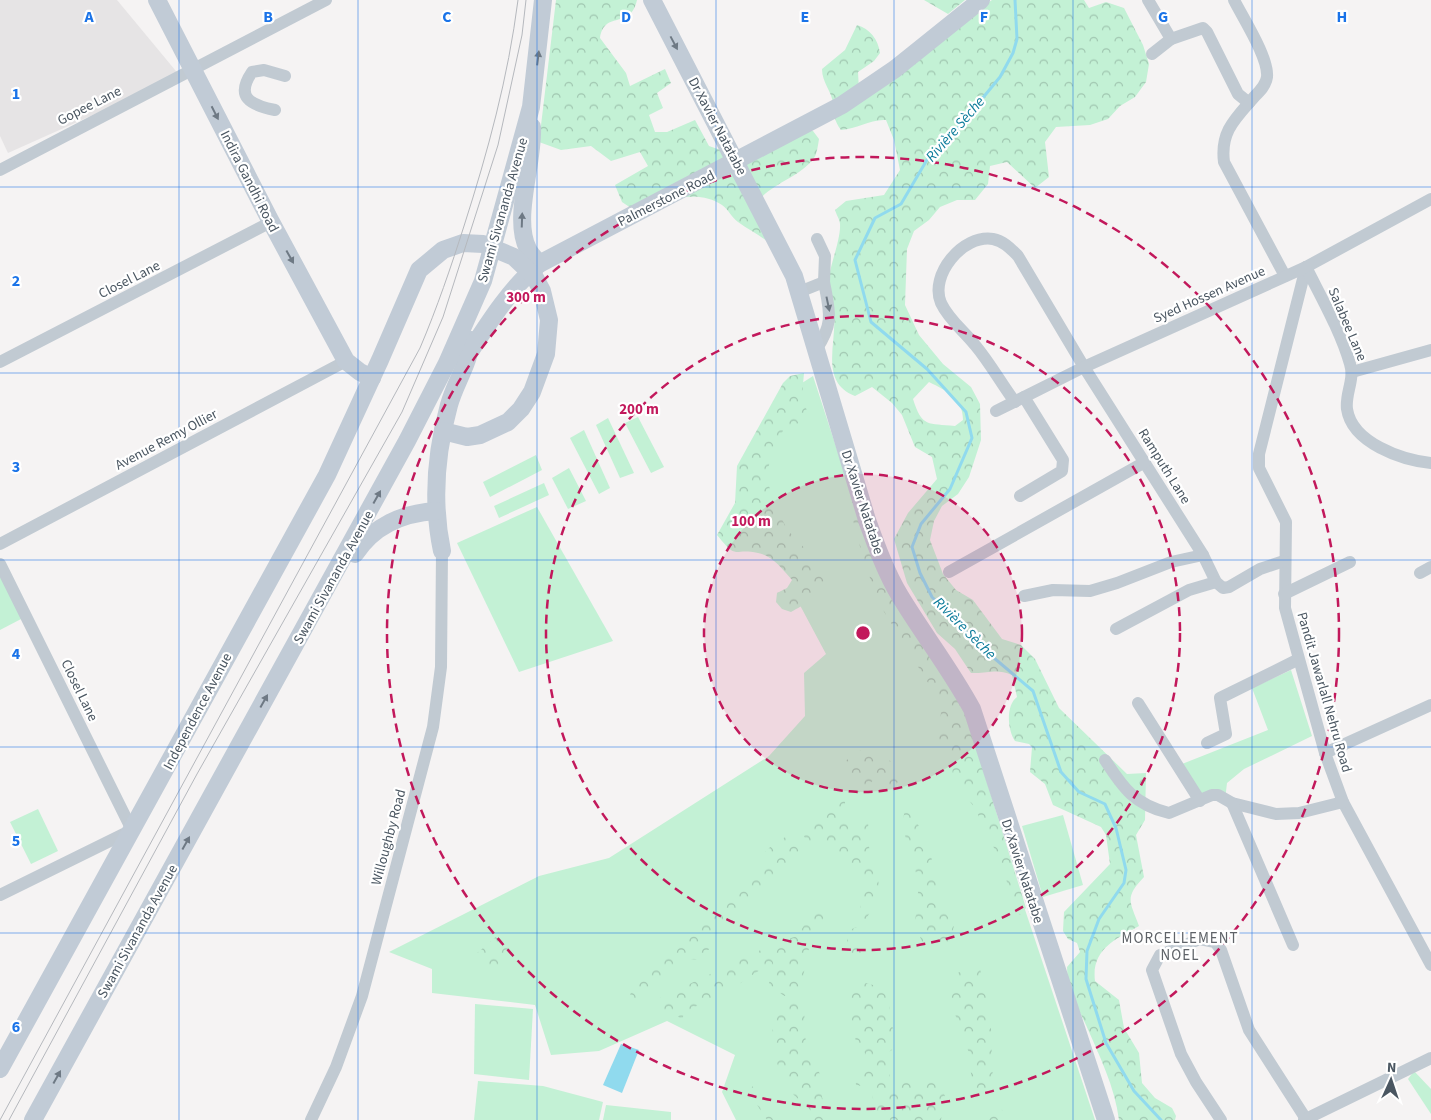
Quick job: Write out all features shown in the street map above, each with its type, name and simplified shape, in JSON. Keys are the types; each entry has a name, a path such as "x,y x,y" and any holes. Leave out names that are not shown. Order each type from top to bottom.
{"main road":[{"name":"Indira Gandhi Road","path":"157,0 271,222 346,361"},
{"name":"Swami Sivananda Avenue","path":"33,1120 407,442 446,363 483,281 531,107 544,0"},
{"name":"Dr Xavier Natatabe","path":"652,0 785,256 799,292 867,520 880,555 899,594 960,686 972,709 1106,1120"},
{"name":"Palmerstone Road","path":"471,350 497,310 523,278 540,264 830,112 873,86 981,0"},
{"path":"531,107 533,145 521,221 528,250 540,264"},
{"path":"761,209 747,173 748,163 812,127 830,112"},
{"name":"Independence Avenue","path":"0,1069 327,475 419,270 443,250 463,243 483,244 514,257 525,266 542,291 550,320 546,354 532,392 521,409 508,422 480,435 467,437 443,431"},
{"path":"442,551 436,511 438,461 449,404 471,350 472,333 482,304 483,281"},
{"path":"346,361 360,372 372,378"},
{"path":"321,598 362,544 376,530 396,519 436,511"}],"street":[{"name":"Gopee Lane","path":"0,170 326,0"},
{"path":"1148,0 1171,39"},
{"path":"1234,0 1265,62 1267,77 1263,88 1231,124 1224,137 1222,147 1224,162 1285,276"},
{"path":"1152,54 1171,39 1196,28 1205,30 1238,94 1249,103"},
{"path":"275,110 258,107 249,101 244,93 246,81 252,72 264,70 285,76"},
{"name":"Syed Hossen Avenue","path":"996,411 1084,368 1306,267 1431,199"},
{"name":"Closel Lane","path":"0,362 271,222"},
{"path":"816,239 825,256 824,282 830,312 828,333 816,350"},
{"name":"Ramputh Lane","path":"1019,400 976,346 949,317 940,302 941,274 947,263 966,247 981,240 993,239 1006,244 1018,256 1084,368 1203,555 1216,582"},
{"name":"Salabee Lane","path":"1306,267 1350,362 1352,372 1346,408 1350,419 1372,443 1390,453 1411,461 1431,463"},
{"name":"Pandit Jawarlall Nehru Road","path":"1306,267 1259,454 1259,468 1286,522 1284,594 1288,629 1325,753 1343,802 1431,965"},
{"path":"799,292 824,282"},
{"path":"1352,372 1431,350"},
{"name":"Avenue Remy Ollier","path":"0,544 346,361"},
{"path":"1019,400 1063,460 1064,466 1062,471 1020,496"},
{"path":"948,572 1145,462"},
{"name":"Willoughby Road","path":"311,1120 336,1067 359,1005 433,726 441,667 442,551"},
{"path":"1024,596 1052,590 1090,591 1117,583 1171,562 1203,555"},
{"path":"1116,629 1189,590 1216,582 1224,588 1229,587 1260,569 1284,562"},
{"path":"1284,594 1350,562"},
{"name":"Closel Lane","path":"0,564 132,830"},
{"path":"1420,574 1431,567"},
{"path":"1207,743 1226,734 1220,698 1298,660"},
{"path":"1138,703 1200,801"},
{"path":"1325,753 1431,705"},
{"path":"1105,760 1125,790 1141,803 1169,813 1212,795 1218,795 1232,803 1276,814 1290,814 1343,802"},
{"path":"1232,803 1294,945"},
{"path":"0,895 132,830"},
{"path":"1221,1120 1196,1082 1181,1054 1152,970 1160,955 1200,939 1215,942 1221,950 1249,1030 1310,1118 1431,1058"}],"shaded area":[{"path":"0,0 117,0 180,76 8,153 0,136"}],"green space":[{"path":"556,0 637,0 634,9 629,15 607,24 600,38 626,73 630,86 665,69 671,83 657,93 663,108 649,115 655,132 667,132 695,120 709,146 750,160 804,130 813,131 819,139 814,158 802,170 773,188 760,199 776,249 736,220 722,205 712,200 702,197 680,198 669,200 637,212 622,202 615,185 648,166 640,152 611,161 591,146 561,150 539,142"},
{"path":"924,0 965,0 948,14"},
{"path":"992,0 1084,0 1089,8 1106,2 1124,8 1143,45 1149,64 1146,82 1135,97 1120,106 1108,119 1090,125 1056,127 1045,142 1049,177 1035,188 1007,162 990,166 988,184 975,200 957,200 940,207 929,220 914,231 907,249 905,305 919,335 943,364 971,387 980,404 981,440 969,477 958,494 942,506 934,521 930,540 943,574 956,590 973,600 1002,639 1021,645 1035,659 1059,708 1127,774 1146,773 1145,820 1136,835 1144,877 1131,895 1131,905 1139,926 1114,941 1101,953 1095,970 1095,981 1119,1000 1124,1028 1139,1053 1142,1083 1155,1098 1172,1108 1176,1116 1175,1120 1119,1120 1114,1095 1106,1071 1076,1004 1067,975 1067,967 1080,952 1077,943 1068,939 1063,931 1064,912 1110,864 1106,835 1101,827 1053,805 1045,784 1030,772 1032,747 1029,744 1015,741 1010,730 1009,711 1017,697 1012,675 996,672 971,673 955,649 937,633 907,583 894,539 908,513 937,479 932,457 915,447 902,415 892,403 872,387 855,396 844,390 833,372 834,314 828,288 840,230 840,222 835,210 846,201 884,195 900,170 894,140 886,120 874,121 841,130 834,114 831,95 822,74 822,69 845,50 857,25 873,35 880,53 874,61 858,72 859,90","holes":["929,382 948,392 960,406 963,420 955,426 932,424 920,415 913,399"]},
{"path":"804,373 802,396 808,414 803,422 785,427 770,460 768,481 785,526 821,569 824,582 815,596 791,612 782,609 776,602 777,593 787,588 792,580 781,567 773,560 758,553 733,551 717,535 735,503 737,466 783,383 790,376"},
{"path":"813,376 881,585 959,711 1095,1120 736,1120 722,1092 735,1055 667,1021 599,1051 551,1055 535,1005 432,993 432,969 389,952 539,876 609,858 769,756 805,716 804,673 826,654 794,594 803,580 744,461 780,397"},
{"path":"638,417 664,467 651,473 625,423"},
{"path":"608,418 634,473 620,478 596,425"},
{"path":"584,430 610,488 599,494 570,438"},
{"path":"536,455 542,470 490,497 483,482"},
{"path":"569,468 586,501 568,509 552,478"},
{"path":"544,483 549,495 499,518 494,506"},
{"path":"854,490 965,711 1026,908 1020,915 1015,910 1000,858 984,831 976,809 954,782 951,761 947,752 938,750 941,712 935,694 878,602 862,554 849,505 850,495"},
{"path":"537,507 613,641 519,672 457,543"},
{"path":"0,575 23,618 0,630"},
{"path":"1291,670 1312,736 1244,769 1227,783 1225,800 1201,796 1182,764 1268,730 1252,688"},
{"path":"865,747 894,763 898,781 895,788 874,779 863,792 848,793 849,777 841,764"},
{"path":"845,800 845,819 868,822 870,853 878,880 879,892 873,908 866,919 860,918 862,877 824,844 808,845 804,836 815,824 824,821 832,804"},
{"path":"38,809 58,851 31,864 10,822"},
{"path":"905,809 911,811 924,836 937,875 935,897 954,926 950,941 939,948 923,945 915,923 919,883 902,825"},
{"path":"1063,815 1083,885 1043,897 1022,826"},
{"path":"800,834 801,849 713,933 711,947 699,960 688,959 632,1009 629,998 634,984 764,864 764,853 768,849 784,838"},
{"path":"820,906 824,909 824,919 808,951 800,993 784,996 769,984 772,962 739,984 685,1012 682,1019 670,1012 658,1014 658,999 780,941 798,936 814,907"},
{"path":"856,927 862,935 867,950 860,964 850,959 846,946 850,930"},
{"path":"499,934 513,940 513,955 509,967 485,966 475,955"},
{"path":"978,962 984,983 991,1029 993,1086 985,1097 973,1094 969,1053 951,1003 954,975"},
{"path":"866,983 880,987 889,995 890,1019 896,1032 892,1050 884,1055 889,1061 890,1081 907,1077 914,1083 931,1079 935,1075 945,1096 941,1120 891,1120 874,1111 872,1088 856,1085 855,1073 862,1066 865,1053 856,1042 848,999 855,988"},
{"path":"793,996 804,1007 806,1048 820,1074 822,1097 829,1120 814,1120 808,1107 788,1087 779,1068 773,1046 773,1026 780,1012"},
{"path":"475,1004 533,1009 529,1080 474,1074"},
{"path":"1414,1071 1431,1089 1431,1114 1408,1079"},
{"path":"744,1074 775,1120 767,1120 740,1079"},
{"path":"478,1081 543,1086 603,1102 599,1120 474,1120"},
{"path":"606,1105 671,1112 671,1120 603,1120"},
{"path":"990,1105 1000,1105 1006,1119 1012,1120 984,1120"}],"water":[{"path":"621,1044 639,1050 622,1093 603,1085"}],"waterway":[{"name":"Rivière Sèche","path":"1015,0 1017,39 1013,53 1000,77 953,134 931,153 901,204 875,218 855,260 871,322 927,369 966,412 972,438 950,489 921,524 912,547 920,573 932,597 981,647 1033,691 1061,772 1079,792 1105,804 1116,828 1126,870 1124,883 1099,919 1087,951 1086,979 1106,1043 1134,1091 1161,1120"}],"tram line":[{"path":"0,1120 420,348 449,272 481,170 503,86 518,0"},
{"path":"9,1120 197,774 402,412 443,317 498,145 522,35 526,0"}],"district":[{"name":"MORCELLEMENT NOEL","path":"1180,946"}]}
